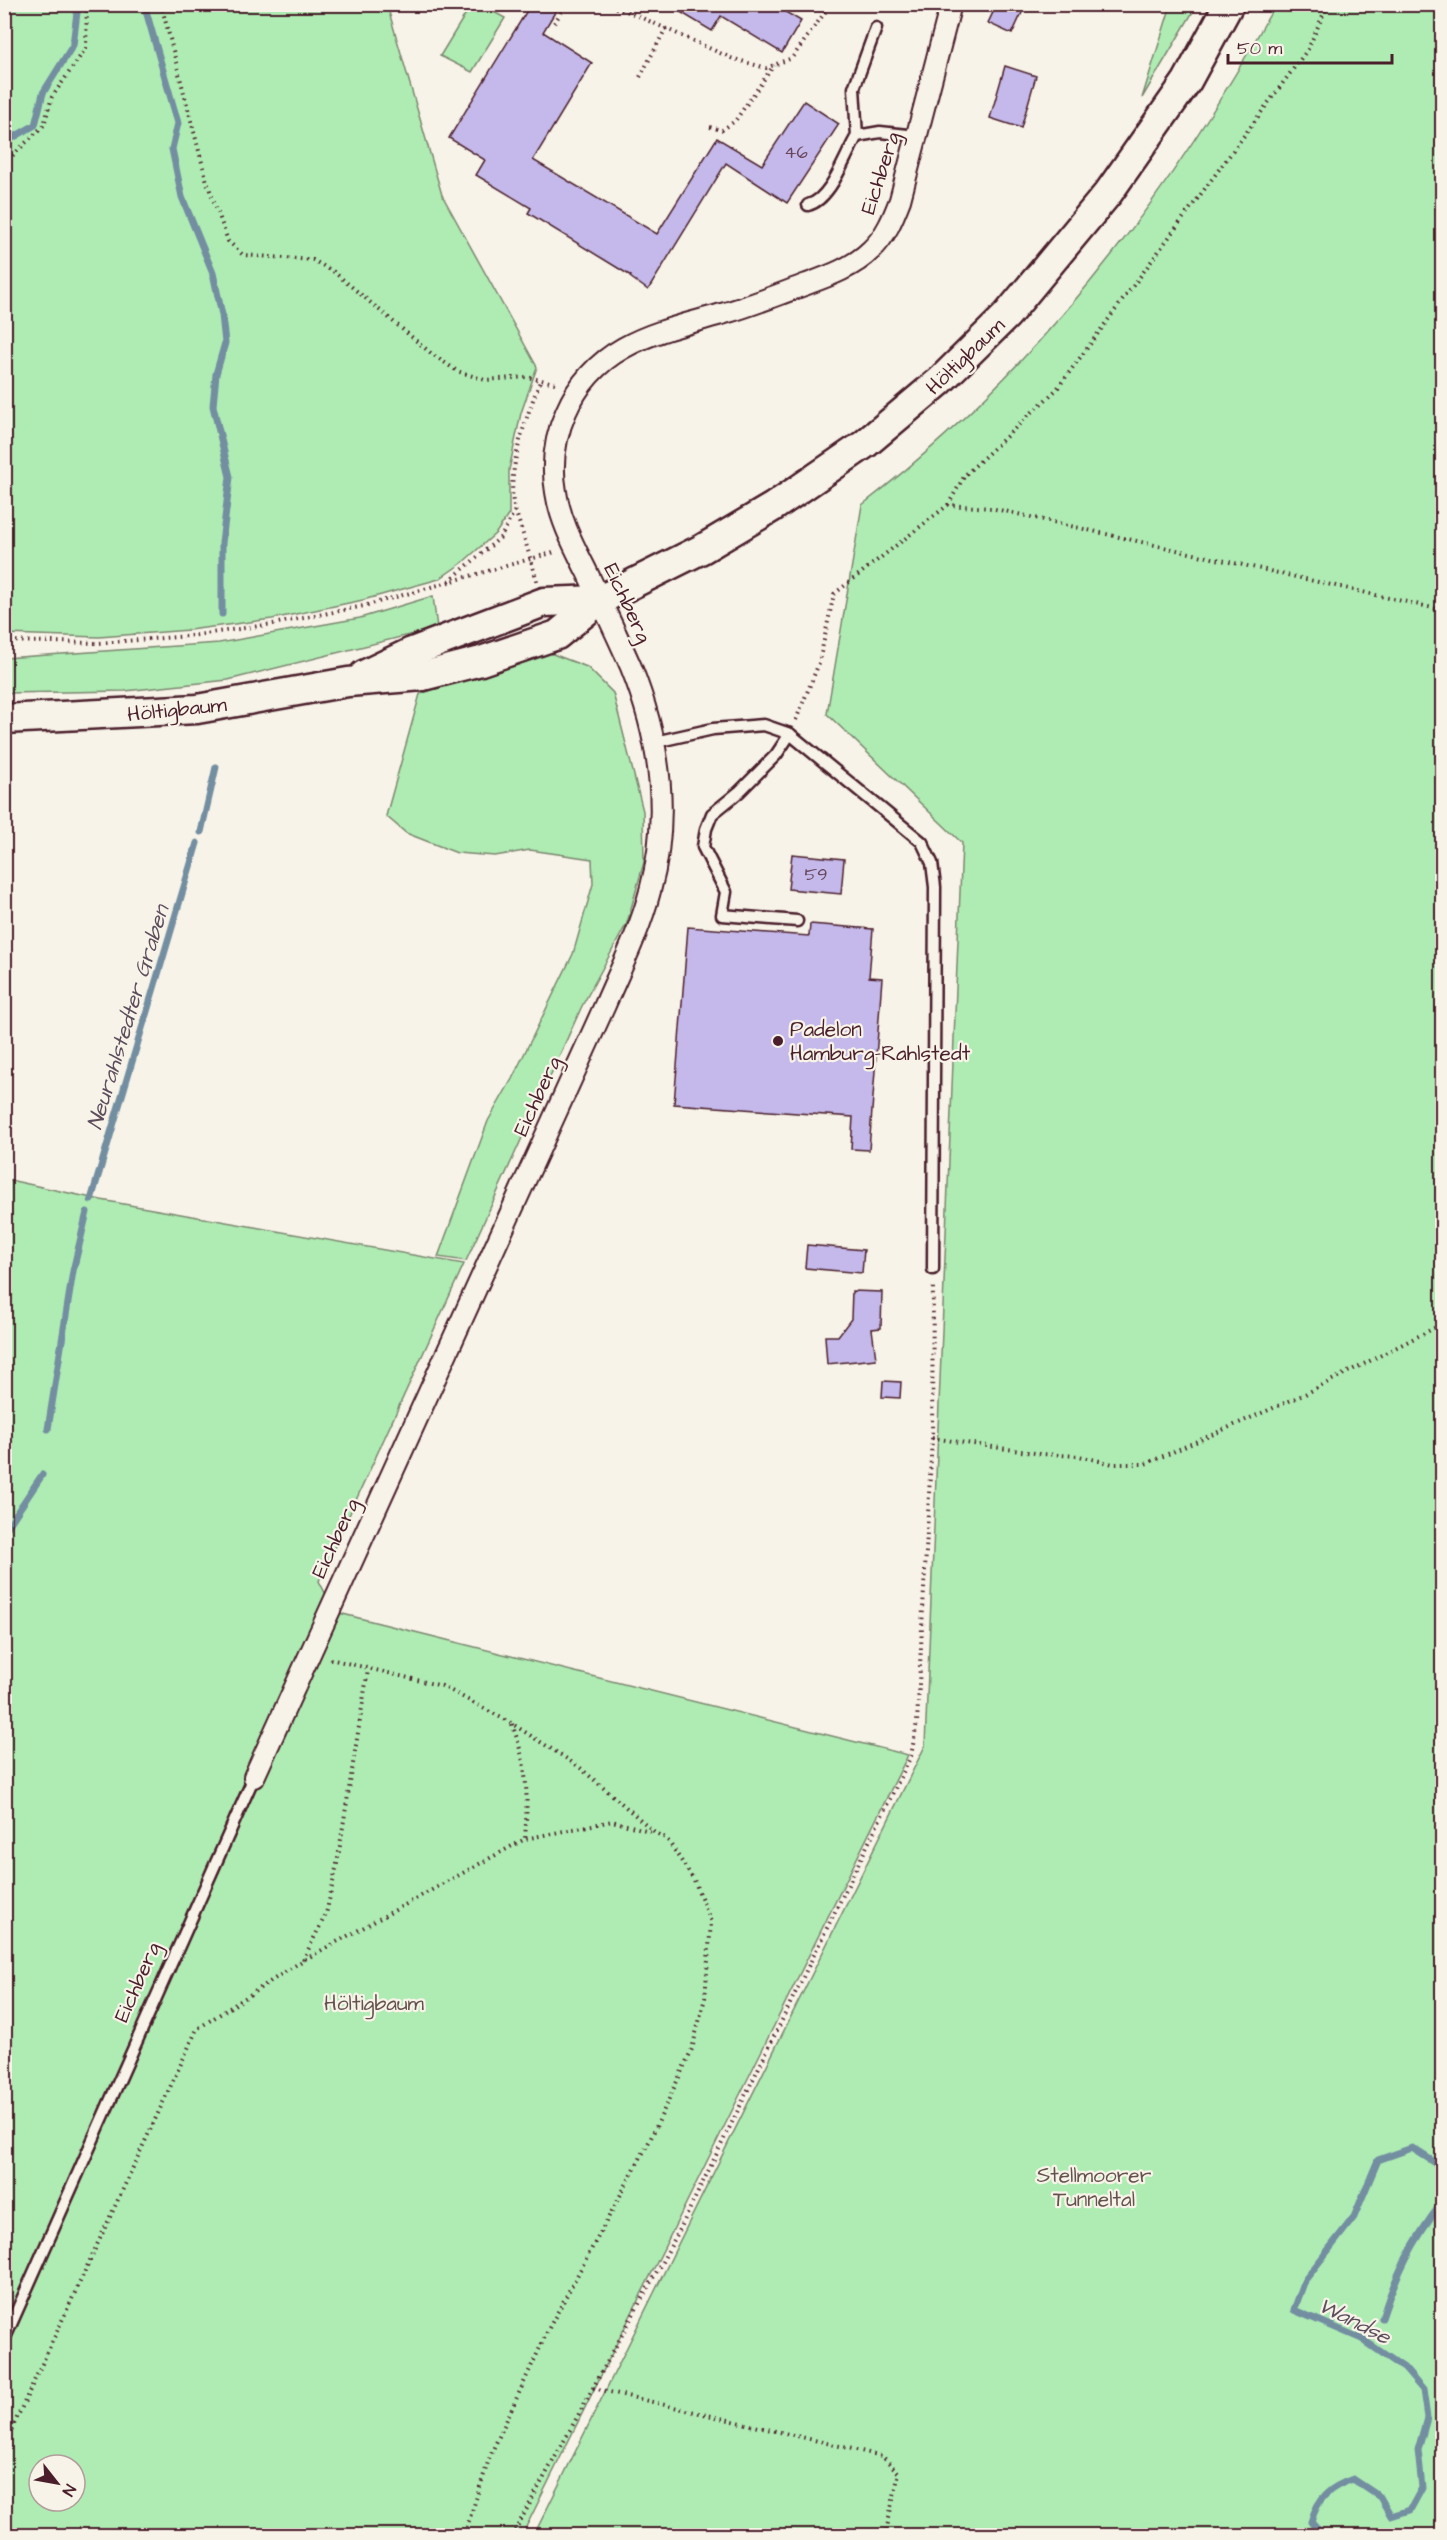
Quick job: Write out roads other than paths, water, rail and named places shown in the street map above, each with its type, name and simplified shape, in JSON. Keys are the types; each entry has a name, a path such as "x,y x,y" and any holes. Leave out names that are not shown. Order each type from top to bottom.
{"main road":[{"name":"Höltigbaum","path":"4,719 197,709 348,682 423,676 504,654 557,635 600,600 702,549 773,507 865,444 972,351 1037,282 1109,192 1187,81 1229,4"},
{"name":"Höltigbaum","path":"348,682 412,652 544,602 600,600"}],"street":[{"name":"Eichberg","path":"254,1776 636,934 650,891 660,834 661,777 655,742 638,684 576,550 558,504 554,456 561,423 584,380 614,352 642,338 738,309 822,278 855,263 870,252 888,228 900,200 951,4"}],"lane":[{"path":"808,205 817,203 827,192 857,136 854,88 876,28"},
{"path":"857,136 880,132 917,136"},
{"path":"655,742 713,729 764,725 790,734 922,842 932,863 935,887 933,1269"},
{"path":"790,734 776,755 739,792 712,814 706,829 704,847 726,892 722,915 797,921"},
{"name":"Eichberg","path":"4,2340 254,1776"}],"waterway":[{"path":"4,143 35,125 43,93 73,45 78,4"},
{"path":"144,4 178,123 172,149 182,197 213,273 222,315 225,343 216,374 213,406 230,477 222,543 222,614"},
{"name":"Neurahlstedter Graben","path":"201,832 216,767"},
{"name":"Neurahlstedter Graben","path":"91,1200 197,843"},
{"name":"Neurahlstedter Graben","path":"48,1429 73,1271 87,1212"},
{"name":"Neurahlstedter Graben","path":"4,1532 42,1475"},
{"name":"Wandse","path":"1323,2536 1311,2522 1317,2506 1331,2490 1353,2479 1380,2497 1391,2516 1410,2510 1422,2488 1418,2450 1427,2418 1423,2390 1404,2368 1362,2339 1294,2310 1305,2280 1354,2217 1378,2160 1412,2148 1442,2167"},
{"path":"1382,2318 1406,2258 1422,2230 1442,2203"}],"place":[{"name":"Padelon Hamburg-Rahlstedt","path":"778,1041"}],"park label":[{"name":"Stellmoorer Tunneltal","path":"1094,2187"}]}
